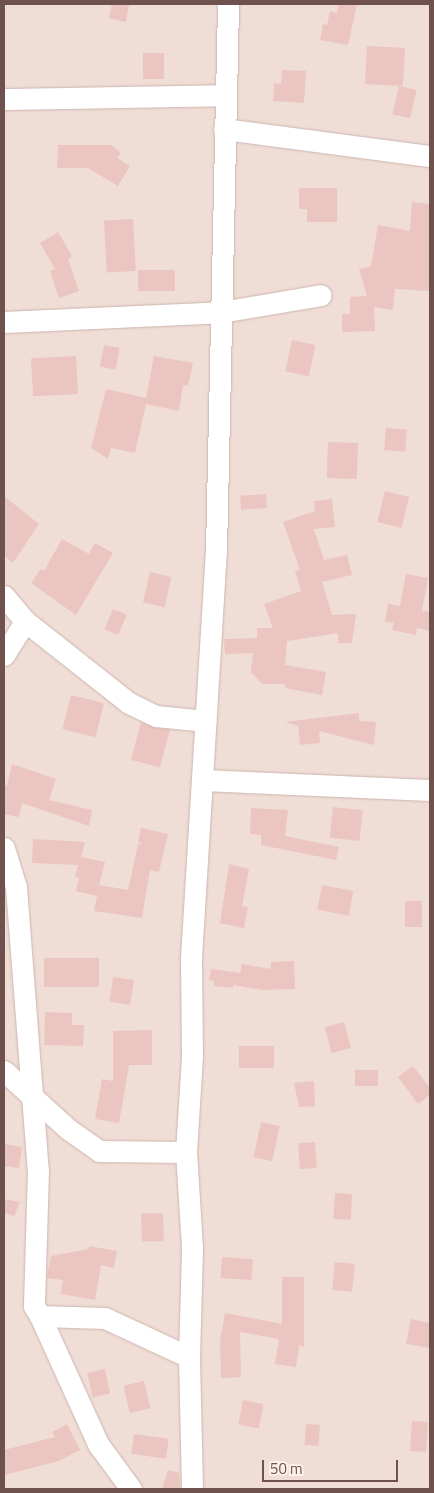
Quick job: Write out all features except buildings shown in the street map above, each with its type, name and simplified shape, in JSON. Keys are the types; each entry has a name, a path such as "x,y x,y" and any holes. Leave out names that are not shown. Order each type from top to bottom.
{"street":[{"path":"192,1489 189,1357 192,1247 186,1152 192,1056 191,958 216,551 228,4"},
{"path":"4,99 226,95"},
{"path":"224,129 430,156"},
{"path":"4,322 221,312 321,295"},
{"path":"4,596 25,621 129,702 156,716 206,721"},
{"path":"4,655 25,621"},
{"path":"202,780 430,790"},
{"path":"4,848 16,887 38,1170 34,1306 98,1444 131,1489"},
{"path":"4,1071 68,1129 99,1151 186,1152"},
{"path":"40,1316 105,1318 189,1357"}],"shaded area":[{"path":"4,4 430,4 430,1489 4,1489"}]}
